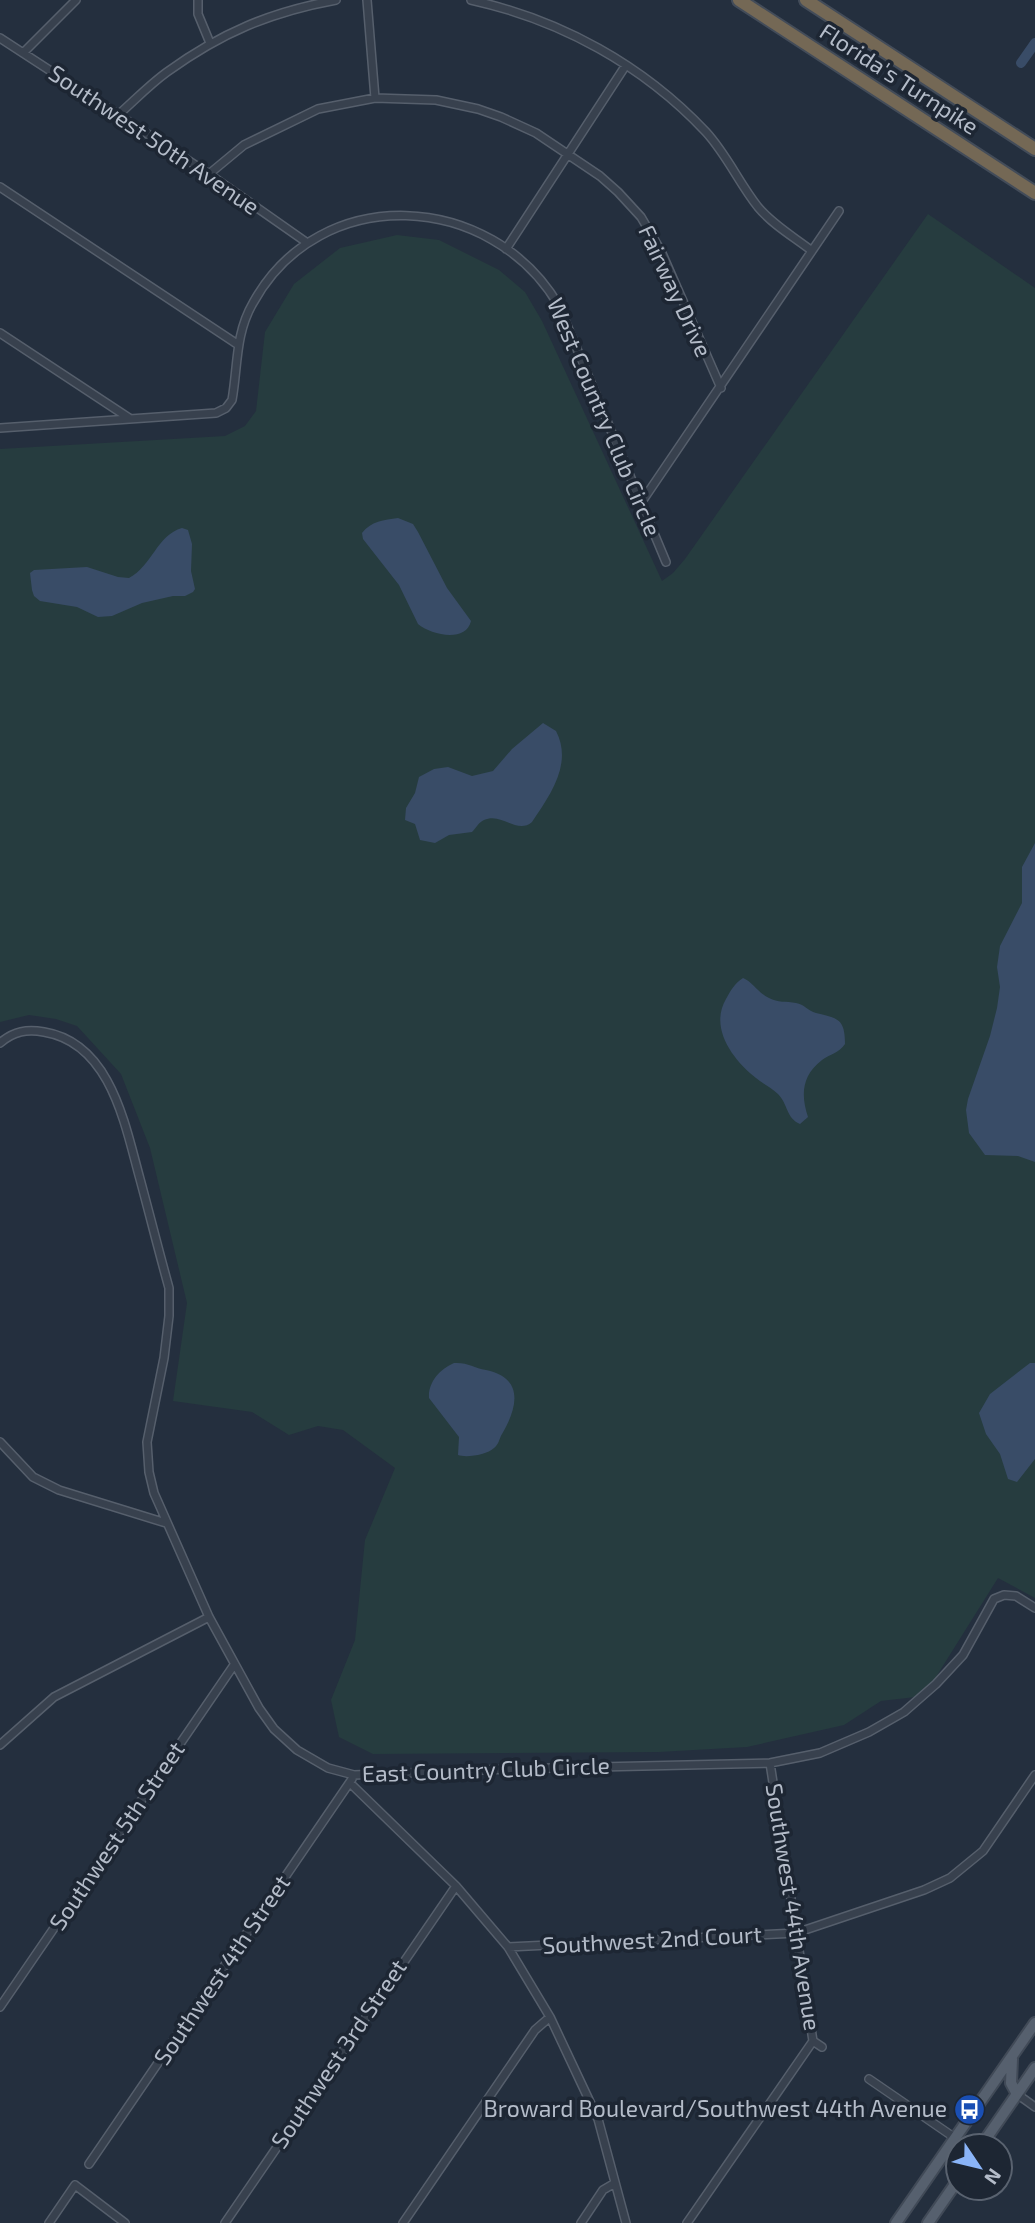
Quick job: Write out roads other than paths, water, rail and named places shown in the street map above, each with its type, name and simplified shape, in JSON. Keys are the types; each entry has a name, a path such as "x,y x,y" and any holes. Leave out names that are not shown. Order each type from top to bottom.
{"highway":[{"name":"Florida's Turnpike","path":"739,0 1035,193"},
{"name":"Florida's Turnpike","path":"806,0 1035,149"}],"main road":[{"path":"964,2132 1035,2023"},
{"path":"1012,2056 1011,2083 1017,2094"},
{"path":"991,2132 1035,2068"},
{"path":"896,2223 944,2160"},
{"path":"928,2223 944,2200"}],"street":[{"path":"23,53 76,0"},
{"path":"198,0 198,15 210,43"},
{"path":"118,116 165,74 210,43 251,22 298,7 336,0"},
{"path":"367,0 375,98"},
{"path":"471,0 537,18 559,27 593,44 667,94 708,134 758,206 772,221 812,251"},
{"name":"Southwest 50th Avenue","path":"0,38 209,174 306,242"},
{"path":"506,249 625,65"},
{"name":"Fairway Drive","path":"209,174 244,145 274,129 318,109 375,98 436,100 478,109 536,133 568,153 618,192 641,217 662,251 720,388"},
{"path":"0,187 237,344"},
{"path":"640,503 839,211"},
{"name":"West Country Club Circle","path":"0,428 216,413 226,408 234,391 237,344 253,302 268,280 306,242 335,226 374,216 420,215 465,226 506,249 548,286 559,306 666,562"},
{"path":"0,333 130,419"},
{"name":"East Country Club Circle","path":"0,1043 28,1029 58,1034 83,1050 101,1071 119,1105 169,1288 165,1348 147,1442 153,1493 209,1617 259,1709 274,1729 297,1750 328,1768 352,1779 770,1763 820,1753 869,1732 904,1712 936,1685 964,1655 994,1599 1004,1595 1016,1596 1035,1608"},
{"path":"0,1442 33,1477 59,1490 166,1523"},
{"path":"0,1745 54,1697 209,1617"},
{"name":"Southwest 5th Street","path":"0,2007 234,1665"},
{"name":"Southwest 44th Avenue","path":"770,1763 813,2041 822,2047"},
{"name":"Southwest 2nd Court","path":"508,1947 796,1933 924,1890 950,1878 983,1851 1035,1775"},
{"path":"352,1779 456,1886 508,1947 550,2017 598,2119 626,2223"},
{"name":"Southwest 4th Street","path":"89,2164 352,1779"},
{"name":"Southwest 3rd Street","path":"225,2223 456,1886"},
{"path":"403,2223 535,2030 550,2017"},
{"path":"687,2223 813,2041"},
{"path":"869,2079 944,2132"},
{"path":"1017,2094 1035,2107"},
{"path":"580,2223 603,2190 615,2183"},
{"path":"49,2223 75,2185 125,2223"}],"water":[{"path":"398,518 413,524 447,588 471,621 468,628 462,632 455,635 439,634 418,624 399,585 363,539 362,533 369,526"},
{"path":"182,528 188,530 192,544 191,571 195,589 185,596 142,603 112,616 98,617 77,607 40,601 34,596 30,573 34,570 87,567 129,578 137,573 166,537"},
{"path":"543,723 556,731 561,743 561,767 552,790 532,822 521,826 491,818 482,821 472,832 449,835 435,843 420,840 415,824 405,820 406,808 415,793 419,777 434,769 448,767 472,776 493,771 512,749"},
{"path":"1035,843 1035,1162 1018,1156 985,1155 969,1133 966,1110 997,1008 1000,946 1022,903 1022,867"},
{"path":"743,978 769,998 799,1004 813,1012 835,1018 844,1029 845,1044 815,1066 806,1080 804,1101 808,1117 800,1124 792,1118 778,1094 747,1071 726,1043 720,1021 721,1010 731,990"},
{"path":"454,1363 467,1364 498,1374 512,1387 512,1414 497,1445 487,1452 471,1456 458,1455 459,1437 429,1398 436,1377"},
{"path":"1030,1363 1035,1363 1035,1459 1017,1482 1008,1479 1000,1454 986,1434 979,1413 990,1394"}],"waterway":[{"path":"1021,63 1035,43"}],"place":[{"name":"Broward Boulevard/Southwest 44th Avenue","path":"970,2109"}]}
